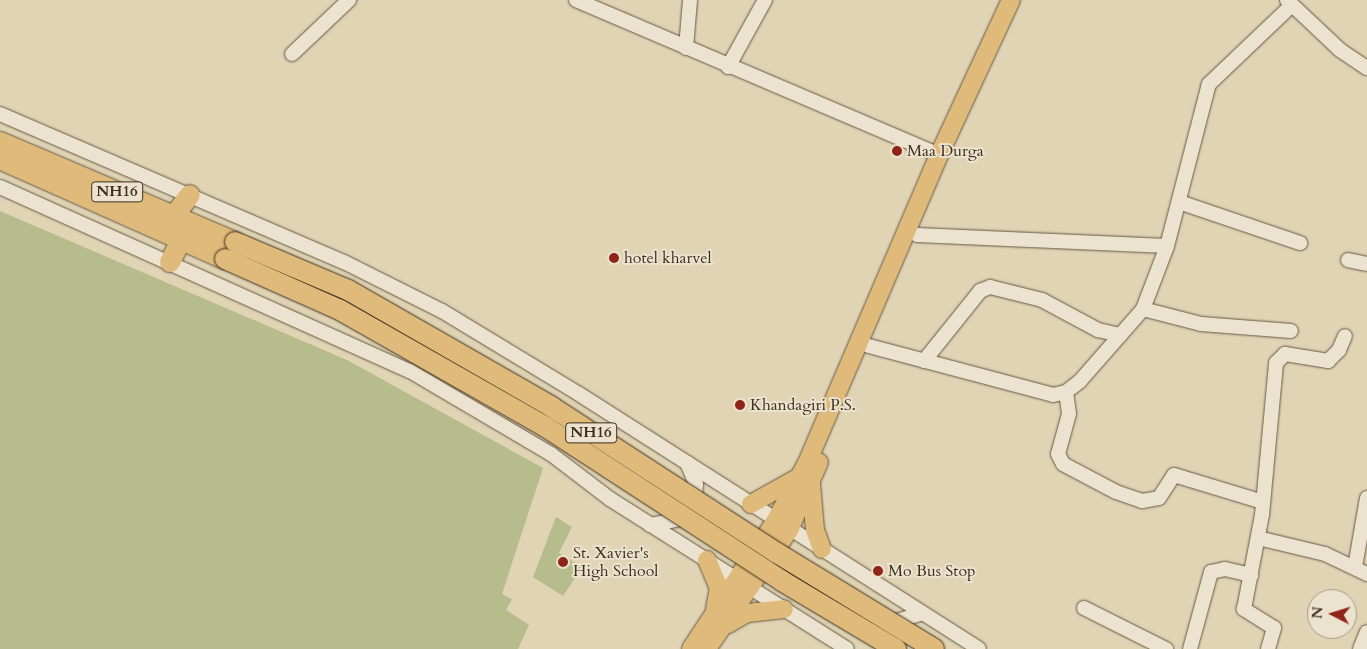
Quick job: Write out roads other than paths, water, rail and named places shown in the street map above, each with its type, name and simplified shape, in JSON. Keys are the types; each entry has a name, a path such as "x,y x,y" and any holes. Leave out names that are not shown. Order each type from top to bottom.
{"highway":[{"name":"NH16","path":"0,142 174,216 230,250 546,427 782,581 896,649"},
{"name":"NH16","path":"0,159 181,240 230,250 348,290 552,408 777,553 934,649"},
{"path":"174,216 190,194"},
{"path":"170,262 181,240"}],"main road":[{"path":"707,649 719,622 782,525 805,478 852,372 939,155 1011,0"},
{"path":"852,372 869,346 1023,0"},
{"path":"751,504 805,478"},
{"path":"805,478 815,530 822,549"},
{"path":"707,560 719,588 719,622"},
{"path":"691,649 719,622 747,613 784,608"}],"street":[{"path":"292,54 348,0"},
{"path":"576,0 607,6 686,48 728,67 939,155"},
{"path":"686,48 690,0"},
{"path":"728,67 765,0"},
{"path":"869,346 1053,395 1066,392 1080,381 1143,309 1167,246 1209,84 1289,3 1340,50 1367,68"},
{"path":"0,114 190,194 344,262 442,311 686,462 782,525 980,649"},
{"path":"0,187 410,371 551,454 650,524 847,649"},
{"path":"1179,202 1300,242"},
{"path":"917,235 1167,246"},
{"path":"1348,260 1367,264"},
{"path":"924,361 980,291 990,287 1042,300 1098,330 1120,335"},
{"path":"1143,309 1201,324 1291,331"},
{"path":"1268,649 1274,628 1244,610 1263,502 1276,362 1285,354 1328,361 1339,350 1345,336"},
{"path":"1066,392 1069,414 1058,454 1063,464 1116,492 1142,501 1159,498 1174,475 1263,502"},
{"path":"650,524 681,519 690,510 695,498 696,484 686,462"},
{"path":"1355,566 1367,498"},
{"path":"1258,538 1325,554 1355,566 1367,574"},
{"path":"1190,649 1211,572 1218,569 1251,575"},
{"path":"1084,608 1163,648"},
{"path":"882,649 882,639 889,626 923,613"},
{"path":"1360,649 1367,632"}],"place":[{"name":"Maa Durga","path":"897,151"},
{"name":"hotel kharvel","path":"614,258"},
{"name":"Khandagiri P.S.","path":"740,405"},
{"name":"St. Xavier's High School","path":"563,562"},
{"name":"Mo Bus Stop","path":"878,571"}]}
